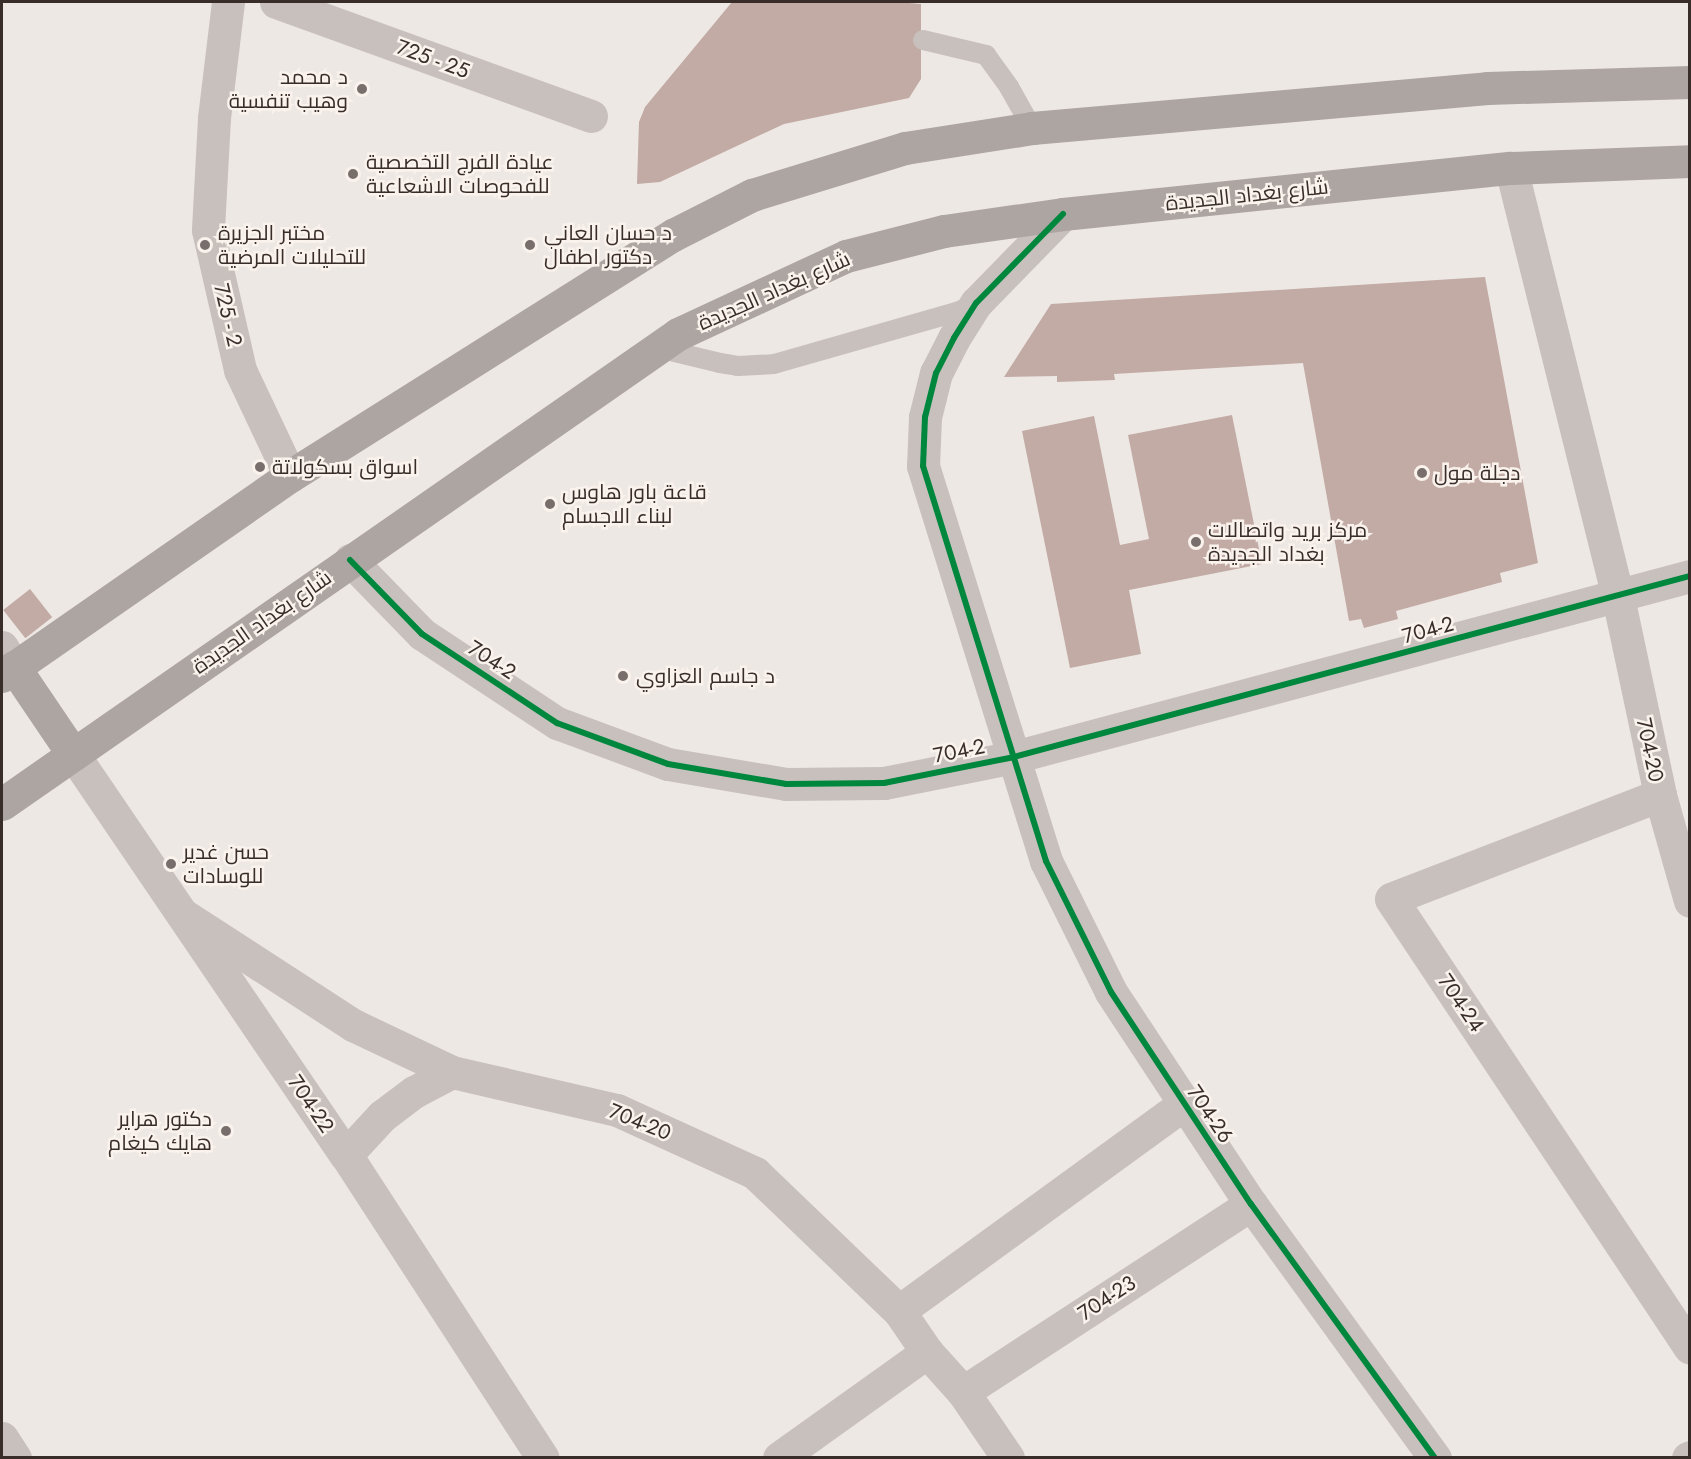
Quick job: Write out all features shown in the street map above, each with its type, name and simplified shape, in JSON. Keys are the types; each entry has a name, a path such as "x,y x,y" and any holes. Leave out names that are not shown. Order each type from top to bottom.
{"main road":[{"path":"73,754 6,663 290,476 673,235 752,195 905,148 1032,128 1487,88 1689,82"},
{"name":"شارع بغداد الجديدة","path":"2,804 678,334 846,256 944,231 1063,214 1511,168 1689,161"}],"street":[{"name":"725 - 2","path":"228,2 214,118 208,230 240,369 290,476"},
{"name":"725 - 25","path":"276,2 591,116"},
{"name":"704-20","path":"1511,168 1618,597 1660,795 1689,901"},
{"name":"704-26","path":"1063,214 976,303 936,373 924,417 923,465 1046,861 1111,992 1183,1105 1251,1204 1435,1458"},
{"name":"704-2","path":"350,560 422,634 557,723 668,764 786,784 885,783 1014,757 1618,597 1689,576"},
{"name":"704-22","path":"73,754 346,1155 543,1458"},
{"name":"704-24","path":"1660,795 1391,899 1689,1348"},
{"name":"704-20","path":"182,914 353,1025 452,1072 617,1110 754,1173 899,1311 927,1352 963,1392 1008,1458"},
{"path":"346,1155 382,1116 414,1092 452,1072"},
{"path":"899,1311 1183,1105"},
{"name":"704-23","path":"963,1392 1251,1204"},
{"path":"779,1458 927,1352"},
{"path":"2,1438 15,1458"}],"lane":[{"path":"923,40 986,56 1009,87 1032,128"},
{"path":"658,348 738,366 774,364 957,312 976,303"}],"building":[{"path":"732,2 921,4 921,79 909,98 784,124 660,182 637,184 639,122 645,107"},
{"name":"دجلة مول","path":"1485,277 1538,563 1500,573 1502,582 1396,611 1398,619 1364,628 1361,619 1349,621 1303,363 1114,374 1115,380 1057,382 1057,376 1004,377 1051,304"},
{"name":"مركز بريد واتصالات بغداد الجديدة","path":"1232,415 1262,564 1129,590 1141,654 1070,668 1022,431 1094,416 1120,545 1149,539 1128,435"},
{"path":"30,589 52,617 25,638 3,610"}],"cycle path":[{"path":"1063,214 976,303 954,338 936,373 925,417 923,466 1046,861 1111,992 1251,1204 1435,1458"},
{"path":"350,560 422,634 557,723 668,764 786,784 884,783 1014,757 1690,576"}],"place":[{"name":"د محمد وهيب تنفسية","path":"362,89"},
{"name":"عيادة الفرج التخصصية للفحوصات الاشعاعية","path":"353,174"},
{"name":"مختبر الجزيرة للتحليلات المرضية","path":"205,245"},
{"name":"د حسان العاني دكتور اطفال","path":"530,245"},
{"name":"اسواق بسكولاتة","path":"260,467"},
{"name":"دجلة مول","path":"1422,473"},
{"name":"قاعة باور هاوس لبناء الاجسام","path":"550,504"},
{"name":"مركز بريد واتصالات بغداد الجديدة","path":"1196,542"},
{"name":"د جاسم العزاوي","path":"623,676"},
{"name":"حسن غدير للوسادات","path":"171,864"},
{"name":"دكتور هراير هايك كيغام","path":"226,1131"}]}
